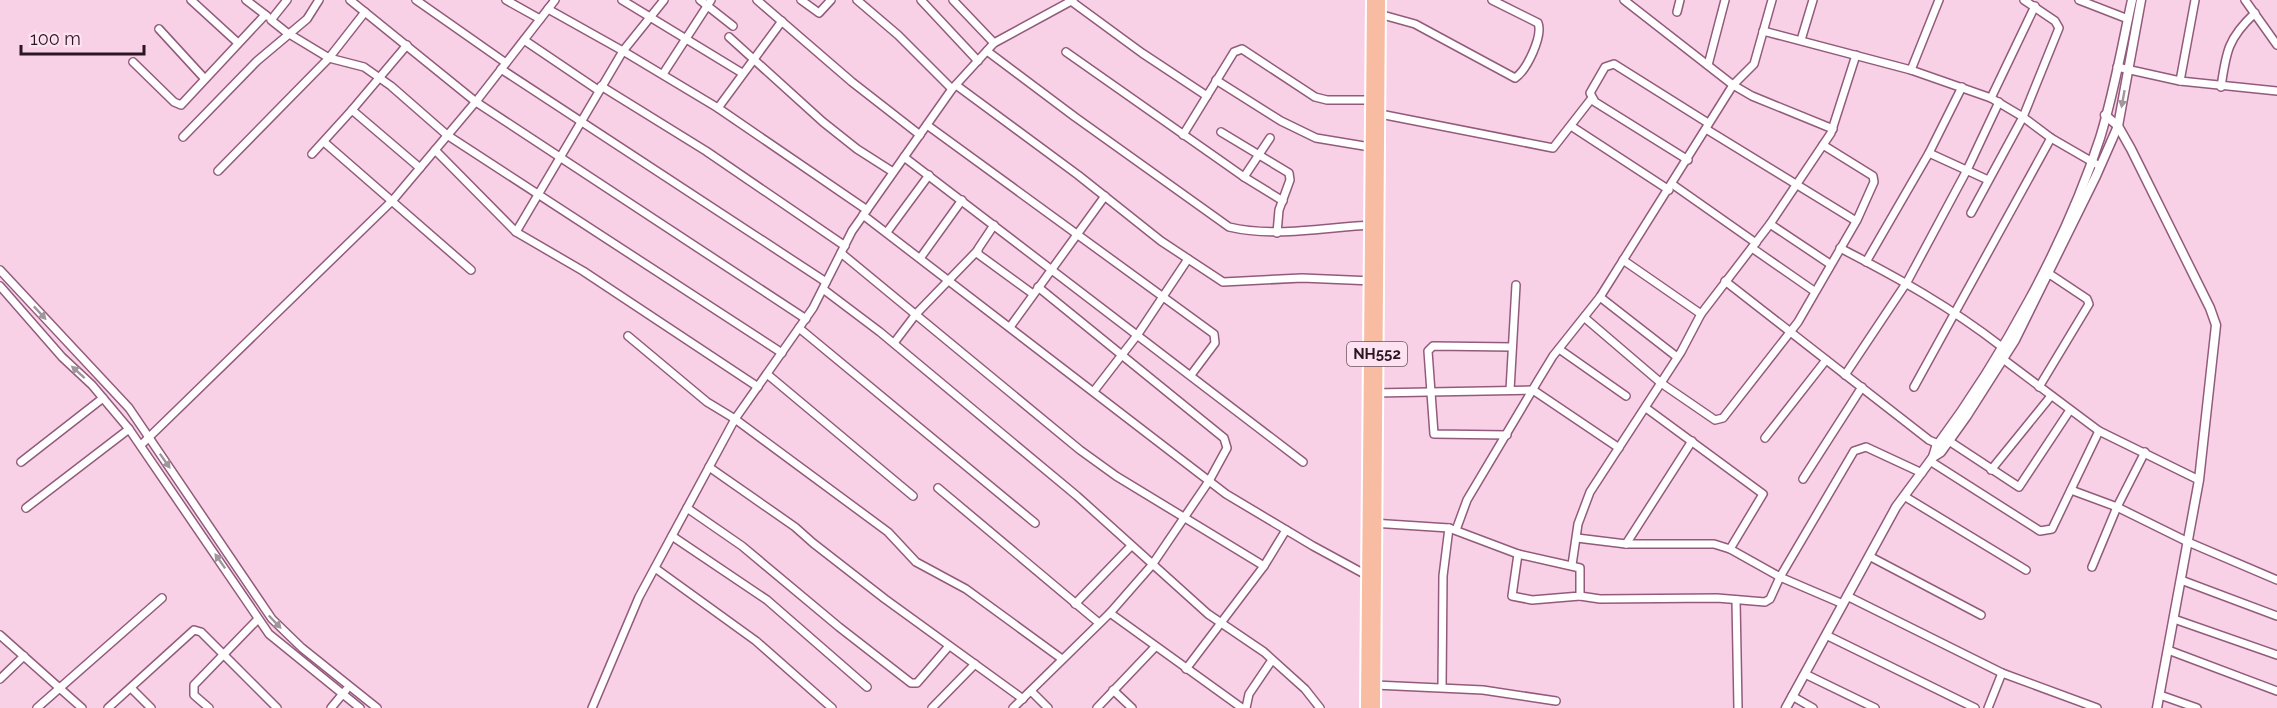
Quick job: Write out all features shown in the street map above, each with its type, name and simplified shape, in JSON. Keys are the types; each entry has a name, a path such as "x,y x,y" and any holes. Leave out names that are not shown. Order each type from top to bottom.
{"highway":[{"name":"NH552","path":"1372,0 1371,147 1375,225"},
{"name":"NH552","path":"1366,708 1375,225 1380,114 1380,0"},
{"name":"NH552","path":"1370,577 1375,708"}],"street":[{"path":"191,0 238,44"},
{"path":"246,0 291,35 328,58 364,67 447,135 782,353"},
{"path":"133,62 181,105 238,44 287,0"},
{"path":"183,137 257,61 282,38 291,35 307,19 319,0"},
{"path":"350,0 476,102 806,319"},
{"path":"416,0 580,122 825,285 1077,496 1220,623 1272,660 1305,689 1320,708"},
{"path":"506,0 540,19"},
{"path":"141,446 393,200 476,102 555,0"},
{"path":"622,0 742,73"},
{"path":"516,232 599,88 623,51 664,0"},
{"path":"700,0 709,3 733,26"},
{"path":"757,0 852,82 920,135"},
{"path":"801,0 819,13 831,0"},
{"path":"857,0 954,87 1188,259 1223,282 1302,278 1374,281"},
{"path":"921,0 978,61"},
{"path":"1379,14 1415,24 1515,78 1519,75 1533,49 1538,23 1492,0"},
{"path":"1624,0 1733,85 1752,96 1833,129"},
{"path":"1677,12 1680,0"},
{"path":"1708,65 1725,0"},
{"path":"1442,687 1443,576 1452,529 1533,390 1559,350 1600,297 1733,85 1754,64 1772,0"},
{"path":"1802,40 1813,0"},
{"path":"1911,70 1938,0"},
{"path":"1971,213 2023,117 2059,28 2055,21 2024,0"},
{"path":"2079,0 2128,19"},
{"path":"1932,459 1938,444 2000,357 2002,347 2047,272 2079,198 2091,161 2105,115 2132,0"},
{"path":"1786,708 1904,496 1949,441 2000,357 2047,272 2118,126 2141,0"},
{"path":"2180,81 2194,0"},
{"path":"957,1 994,43"},
{"path":"592,708 639,597 735,419 806,319 865,212 954,87 994,43 1072,1 1142,53 1206,96"},
{"path":"2249,1 2277,45"},
{"path":"663,74 709,3"},
{"path":"1991,98 2035,6"},
{"path":"548,9 718,108 865,212 887,232 1209,481 1286,530 1370,577"},
{"path":"218,171 328,58 365,12"},
{"path":"2221,87 2226,52 2231,39 2255,13"},
{"path":"718,108 782,21"},
{"path":"159,29 204,78"},
{"path":"1762,32 1802,40 1911,70 1991,98 2023,117 2051,138 2100,166"},
{"path":"729,37 754,57 823,122 857,149 893,172"},
{"path":"524,40 599,88 706,151 843,250 916,314 1080,450 1116,476 1264,566"},
{"path":"312,154 407,45"},
{"path":"1183,135 1234,52 1242,49 1315,97 1371,100"},
{"path":"987,51 1074,117 1229,227 1250,232 1277,233 1375,225"},
{"path":"1066,52 1183,135 1282,201"},
{"path":"1572,565 1578,524 1587,498 1646,408 1701,314 1770,224 1833,129 1856,55"},
{"path":"1688,160 1592,98 1590,93 1605,66 1614,64 1796,185 1856,221"},
{"path":"2117,67 2180,81 2277,91"},
{"path":"1216,80 1281,121 1316,138 1371,147"},
{"path":"1866,262 1929,153 1962,87"},
{"path":"1380,114 1553,148 1592,98"},
{"path":"1845,375 1907,282 1967,170 1999,102"},
{"path":"352,110 420,168"},
{"path":"2105,115 2118,126 2205,297 2216,325 2199,480 2157,708"},
{"path":"927,125 1214,334 1215,343 1191,375"},
{"path":"1571,126 1671,187 1814,291"},
{"path":"1221,132 1290,176 1282,201 1277,233"},
{"path":"1244,177 1269,138"},
{"path":"1914,387 2051,138"},
{"path":"324,142 471,270"},
{"path":"1585,318 1661,383 1718,420 1723,418 1791,332 1856,221 1875,182 1874,178 1823,145"},
{"path":"435,150 516,232 583,271 758,387"},
{"path":"1929,153 1988,180"},
{"path":"904,157 1304,462"},
{"path":"887,232 929,175"},
{"path":"1010,327 1105,196"},
{"path":"921,257 963,200"},
{"path":"1770,224 1830,264"},
{"path":"894,343 916,314 977,251 994,225"},
{"path":"1840,249 1907,282 1957,312 2002,347"},
{"path":"977,251 1033,294"},
{"path":"1094,391 1138,334 1188,259"},
{"path":"1623,260 1701,314"},
{"path":"0,270 129,408 258,602 302,648 377,708"},
{"path":"2039,387 2089,304 2087,299 2047,272"},
{"path":"1725,282 1938,444"},
{"path":"1510,390 1516,285"},
{"path":"0,286 129,429 269,634 360,708"},
{"path":"1013,708 1110,613 1152,565 1209,481 1227,448 1224,438 1038,287"},
{"path":"1600,297 1677,357"},
{"path":"799,328 1035,523"},
{"path":"628,336 699,396 735,419 888,532 915,562 966,589 1062,659"},
{"path":"1506,435 1434,434 1429,348 1512,347"},
{"path":"1559,350 1626,396"},
{"path":"2000,357 2099,431 2199,480"},
{"path":"1765,438 1826,360"},
{"path":"767,374 913,496"},
{"path":"1803,479 1862,387"},
{"path":"1373,393 1533,390 1619,448"},
{"path":"1991,470 2051,396"},
{"path":"21,462 103,398"},
{"path":"1646,408 1762,494 1730,549"},
{"path":"1949,441 1991,470 2021,486 2070,410"},
{"path":"26,508 129,429"},
{"path":"1932,459 2044,532 2052,529 2099,431"},
{"path":"1626,544 1692,441"},
{"path":"1518,554 1512,596 1532,600 1580,596 1600,599 1768,600 1854,451 1866,447 1922,473"},
{"path":"2092,567 2117,507 2145,452"},
{"path":"710,467 795,526 813,543 885,599 1023,699"},
{"path":"938,488 1099,623"},
{"path":"2071,490 2117,507 2188,542 2277,580"},
{"path":"1904,496 2026,570"},
{"path":"687,508 742,546 851,638 911,683 917,683 949,646"},
{"path":"1371,523 1452,529 1518,554 1572,565 1580,568 1580,596"},
{"path":"1186,669 1264,566 1286,530"},
{"path":"672,536 767,600 867,687"},
{"path":"1577,538 1626,544 1696,543 1730,549 1780,577 1845,600 2002,673 2097,708"},
{"path":"1075,604 1131,546"},
{"path":"1869,556 1981,615"},
{"path":"655,568 756,641 832,708"},
{"path":"2181,580 2277,616"},
{"path":"37,708 162,598"},
{"path":"1736,600 1738,708"},
{"path":"1110,613 1244,708 1249,694 1272,660"},
{"path":"209,708 194,695 193,690 222,654 258,619"},
{"path":"2174,619 2277,656"},
{"path":"108,708 132,689 194,630 201,632 277,708"},
{"path":"0,635 82,708"},
{"path":"1826,635 1975,708"},
{"path":"1097,708 1155,647"},
{"path":"2168,650 2277,691"},
{"path":"0,679 24,657"},
{"path":"932,708 975,664"},
{"path":"1988,708 2002,673"},
{"path":"1805,674 1875,708"},
{"path":"1375,685 1442,687 1556,701"},
{"path":"331,708 349,686"},
{"path":"132,689 152,708"},
{"path":"1031,690 1048,708"},
{"path":"1113,690 1132,708"},
{"path":"2160,695 2197,708"},
{"path":"1792,696 1813,708"}]}
